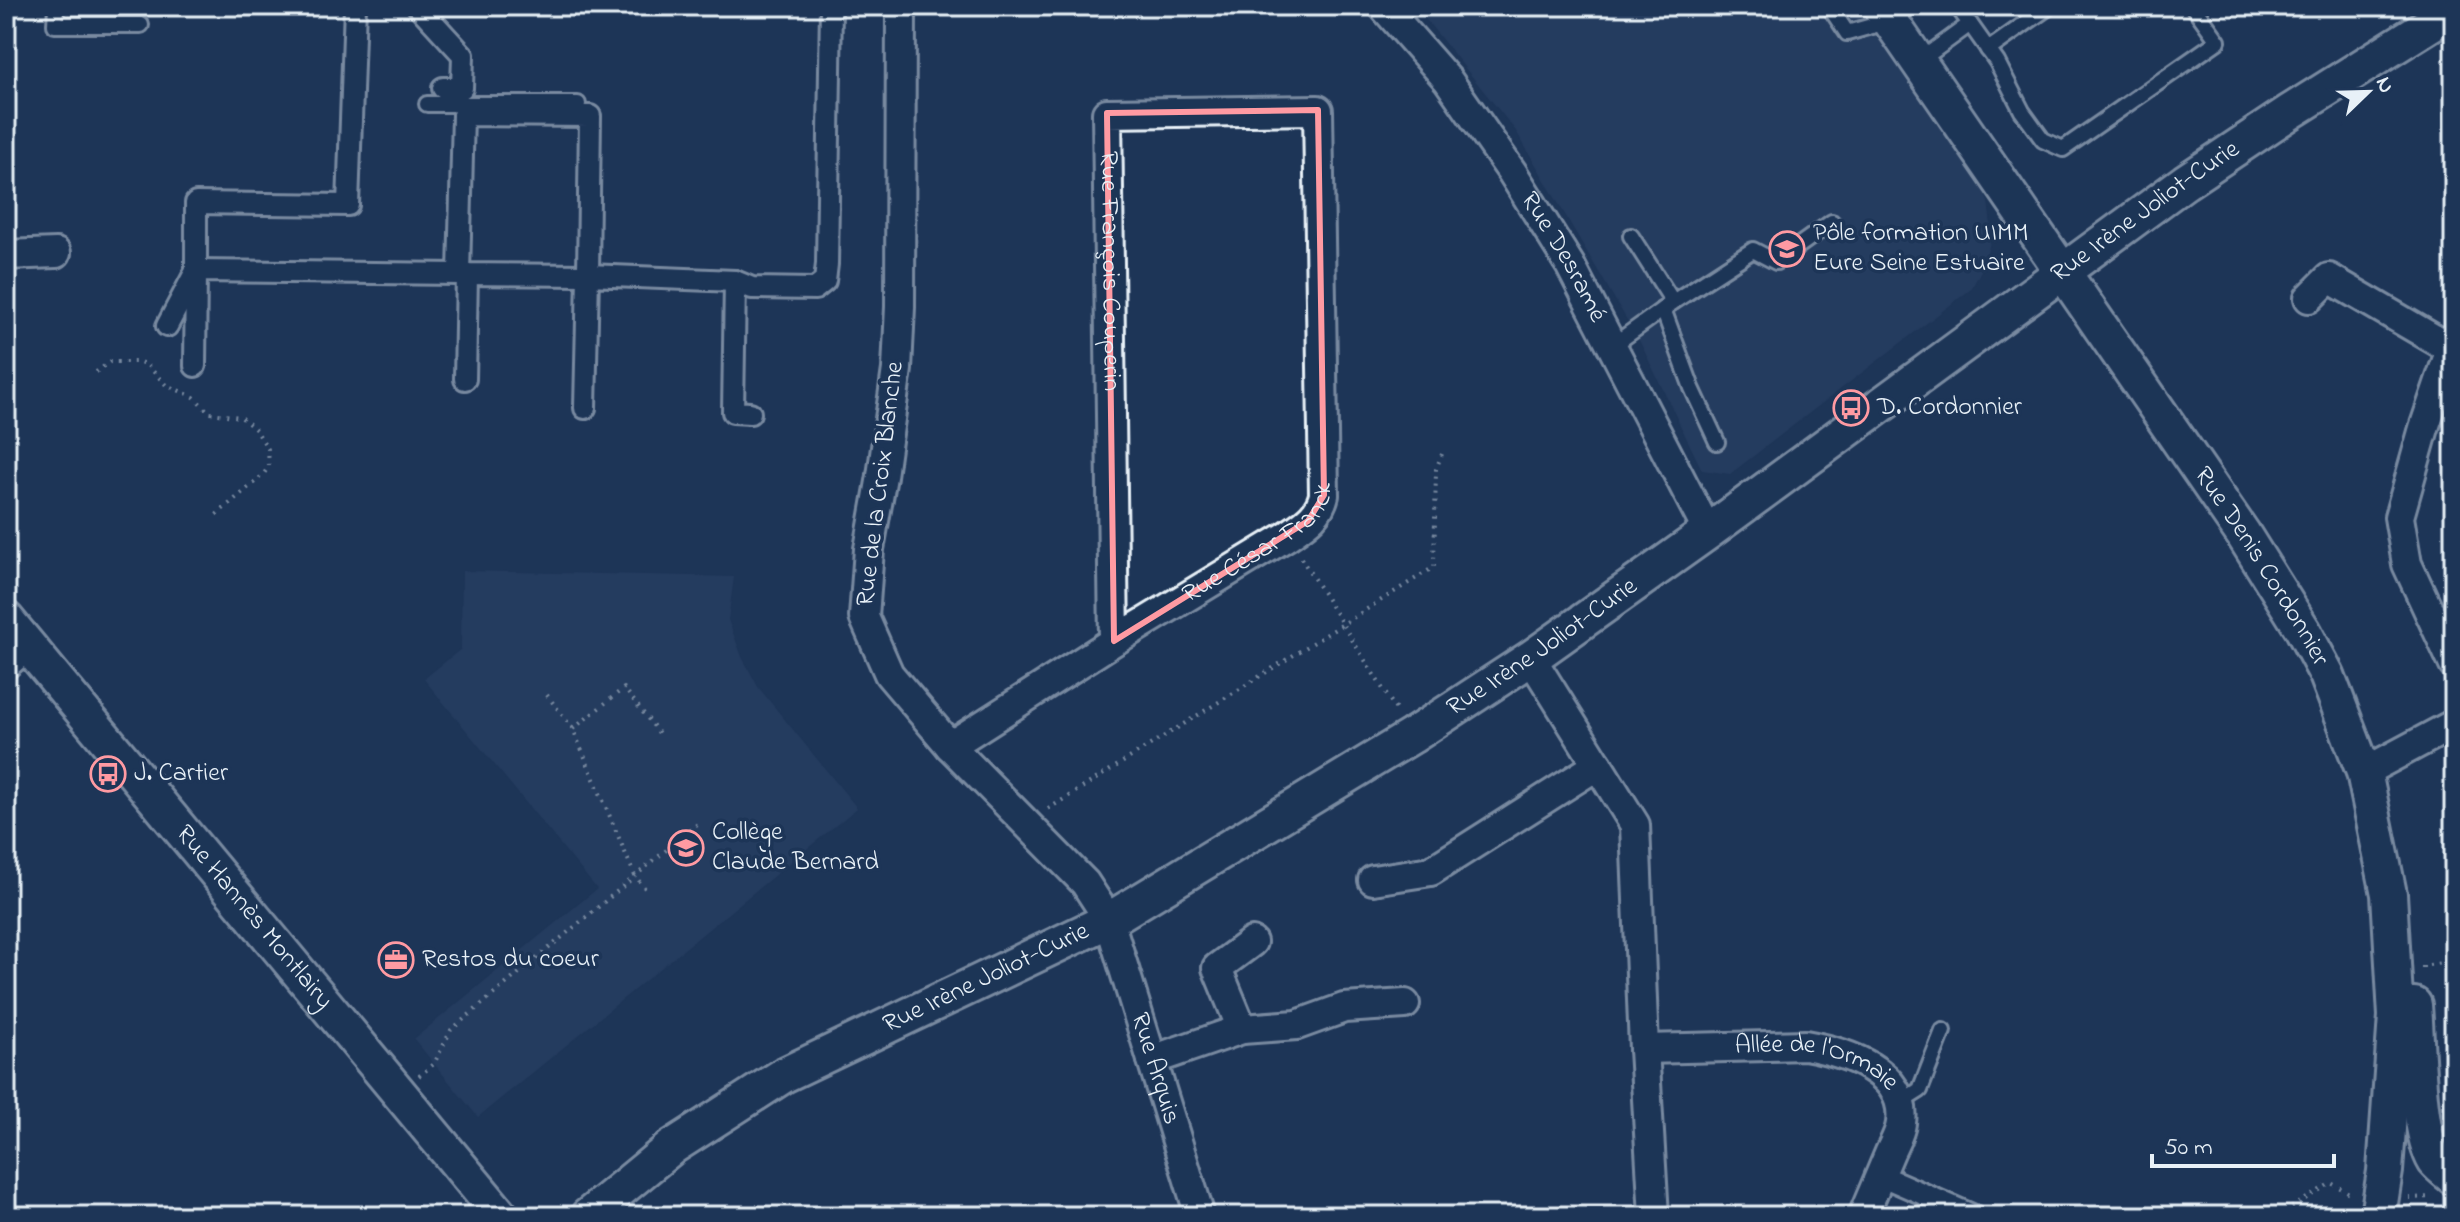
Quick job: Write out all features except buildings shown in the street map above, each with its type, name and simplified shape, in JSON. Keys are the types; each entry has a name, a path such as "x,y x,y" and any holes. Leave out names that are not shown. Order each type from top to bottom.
{"street":[{"path":"195,366 196,203 348,205 355,6"},
{"path":"418,6 463,55 462,88 443,88"},
{"path":"196,271 588,275 735,281 752,288 815,289 825,281 827,264 831,6"},
{"name":"Rue de la Croix Blanche","path":"901,6 897,369 869,549 864,617 889,674 950,746 1085,883 1109,920"},
{"name":"Rue Desramé","path":"1383,6 1448,80 1512,172 1570,265 1708,532"},
{"name":"Rue Irène Joliot-Curie","path":"588,1216 672,1147 784,1075 1109,920 1412,736 1531,658 1708,532 2061,270 2198,173 2454,9"},
{"name":"Rue Denis Cordonnier","path":"1885,14 2243,534 2303,630 2327,675 2364,772 2389,894 2396,1016 2385,1171 2390,1207"},
{"name":"Rue César Franck","path":"950,746 1287,536 1316,514 1324,495 1318,110"},
{"name":"Rue François Couperin","path":"1114,641 1107,113 1318,110"},
{"path":"465,379 463,115 590,116 585,408"},
{"path":"6,255 56,253"},
{"path":"167,326 196,271"},
{"path":"2309,298 2329,278 2452,347 2424,428 2399,517 2407,564 2454,665"},
{"path":"735,281 733,412 750,413"},
{"name":"Rue Hannès Montlairy","path":"6,619 17,654 399,1092 501,1216"},
{"path":"1531,658 1635,825 1654,1216"},
{"path":"2364,772 2454,724"},
{"path":"1373,880 1431,871 1598,765"},
{"path":"2389,894 2409,931 2421,1104 2429,1143 2446,1187"},
{"name":"Rue Arquis","path":"1109,920 1200,1216"},
{"path":"1242,1029 1217,968 1252,942"},
{"path":"1152,1060 1242,1029 1297,1025 1344,1008 1405,1004"},
{"name":"Allée de l'Ormaie","path":"1644,1049 1805,1045 1830,1049 1872,1068 1892,1083 1901,1102 1902,1125 1863,1216"},
{"path":"1880,1175 1974,1216"}],"lane":[{"path":"56,6 55,25 141,25"},
{"path":"1829,6 1847,33 1885,14"},
{"path":"1957,6 2043,140 2063,149 2218,41 2193,6"},
{"path":"1988,50 2050,6"},
{"path":"1918,62 1970,24"},
{"path":"427,104 578,104"},
{"path":"1612,346 1753,250 1776,262 1832,222"},
{"path":"1631,236 1668,305 1692,388 1717,442"},
{"path":"1901,1102 1920,1090 1943,1031"}],"path":[{"path":"96,372 110,362 140,362 166,385 194,397 210,413 241,417 256,430 268,449 269,466 263,475 215,516"},
{"path":"1026,823 1434,567 1436,469 1442,454"},
{"path":"1287,536 1412,736"},
{"path":"573,729 624,688 662,737"},
{"path":"547,695 573,729 635,876 648,892"},
{"path":"399,1092 434,1064 451,1030 701,821"},
{"path":"2423,966 2454,961"},
{"path":"2278,1216 2331,1183 2351,1194"},
{"path":"2390,1207 2446,1187"}],"highlighted area":[{"path":"1318,110 1324,495 1308,521 1114,641 1107,113"}],"shaded area":[{"name":"Pôle formation UIMM Eure Seine Estuaire","path":"1415,6 1858,6 1980,183 1988,202 1992,234 1984,265 1971,289 1730,474 1702,470 1640,342 1516,131"},
{"name":"Collège Claude Bernard","path":"462,571 734,577 728,620 742,657 758,687 857,808 478,1117 414,1039 597,889 424,679 461,649"}],"place":[{"name":"Pôle formation UIMM Eure Seine Estuaire","path":"1787,249"},
{"name":"D. Cordonnier","path":"1851,408"},
{"name":"J. Cartier","path":"108,774"},
{"name":"Collège Claude Bernard","path":"686,848"},
{"name":"Restos du coeur","path":"396,960"}]}
